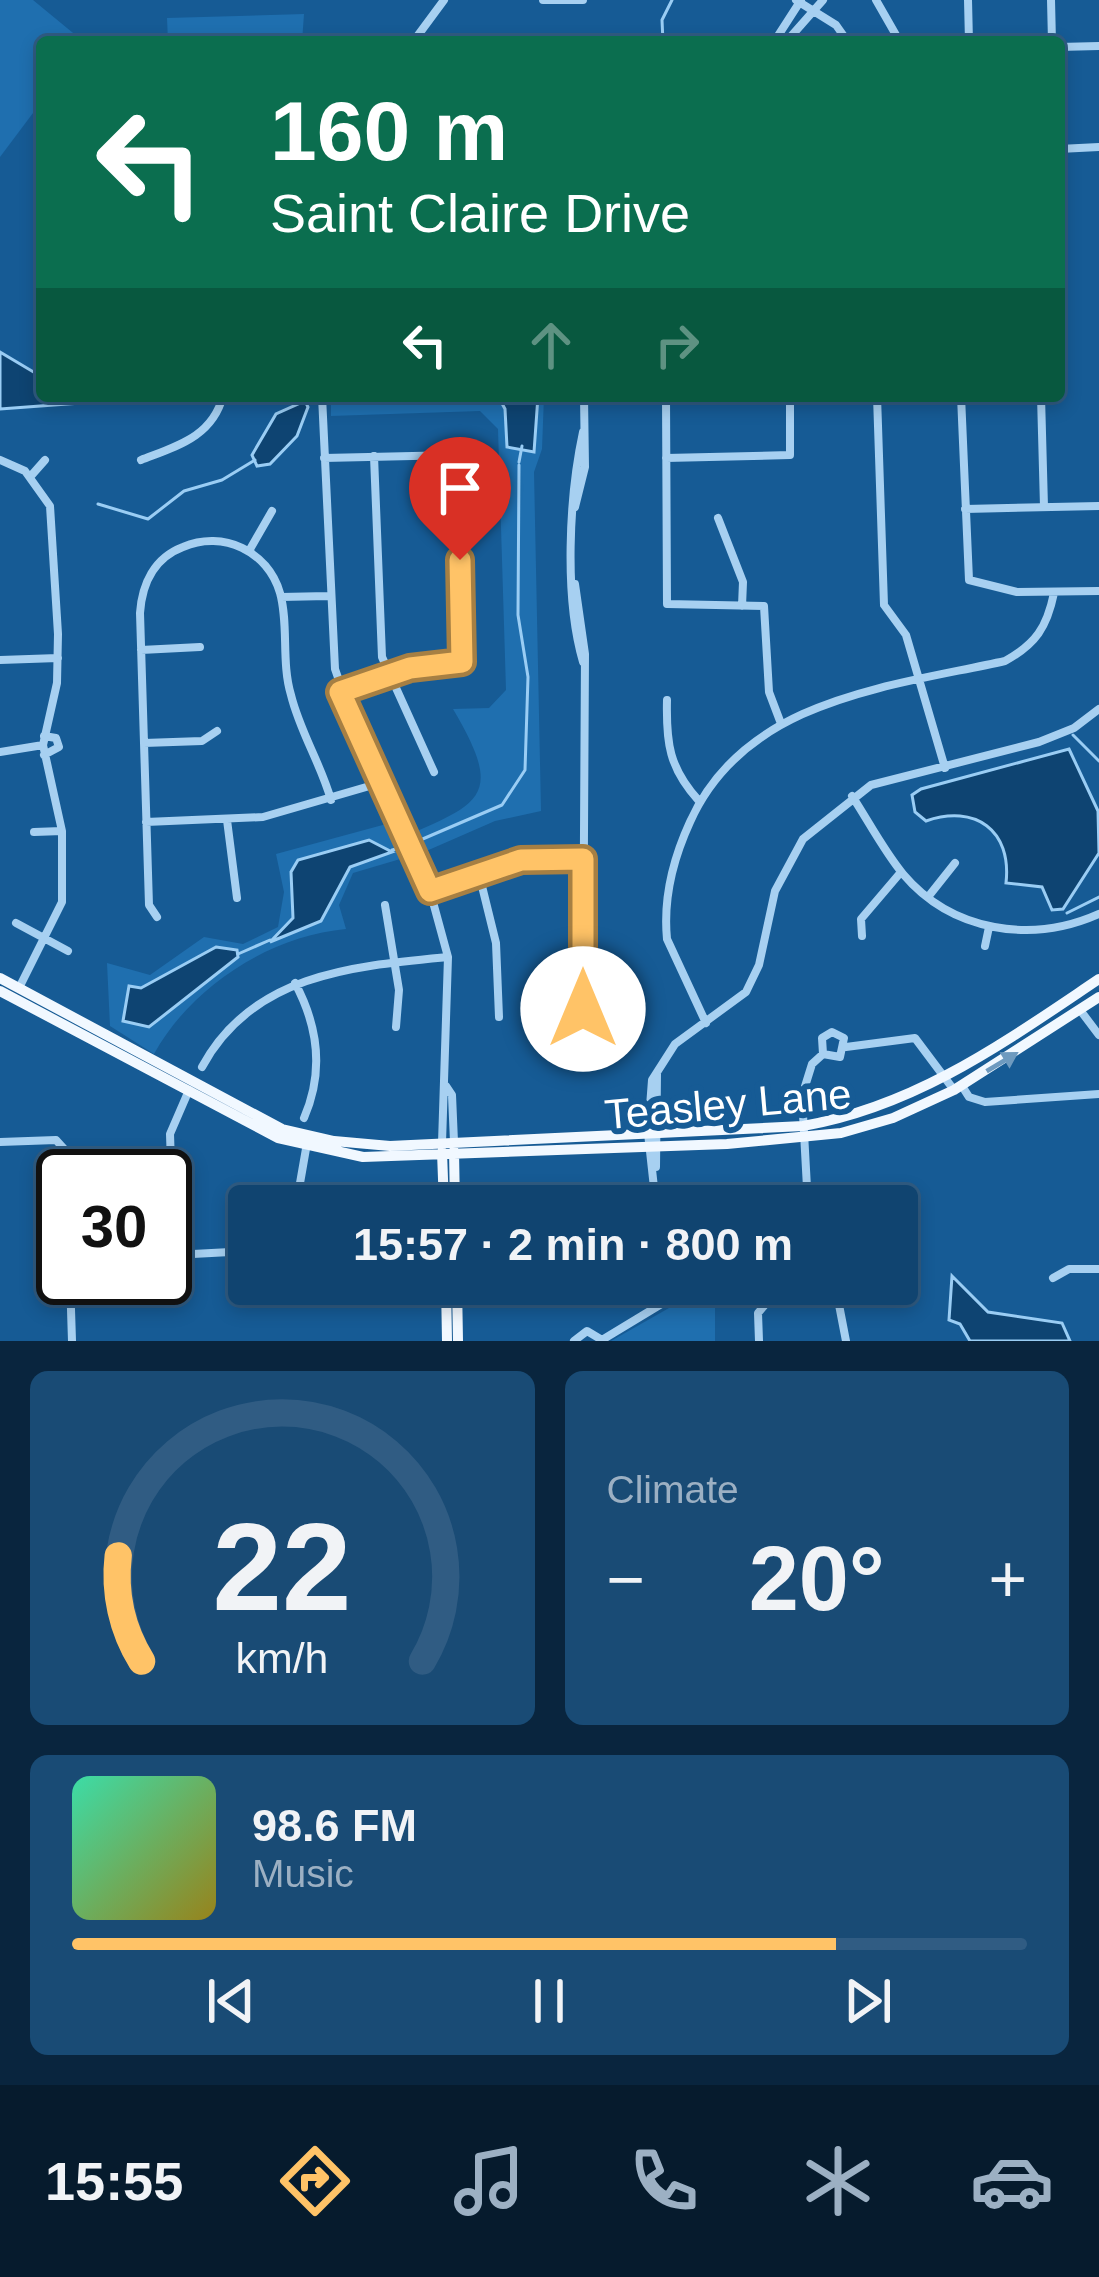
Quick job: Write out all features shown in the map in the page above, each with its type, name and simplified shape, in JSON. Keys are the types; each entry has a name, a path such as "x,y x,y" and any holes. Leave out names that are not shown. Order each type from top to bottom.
{"main road":[{"path":"0,978 190,1088"},
{"name":"Teasley Lane","path":"954,1085 1099,979"},
{"path":"0,992 190,1088"},
{"name":"Teasley Lane","path":"190,1088 307,1142 448,1148 803,1133 954,1085 1099,997"},
{"path":"445,1185 448,1148"},
{"path":"448,1148 452,1185"},
{"path":"446,1305 447,1341"},
{"path":"457,1305 458,1341"}],"street":[{"path":"417,36 444,0"},
{"path":"550,1 584,0"},
{"path":"791,36 823,0"},
{"path":"876,0 897,36"},
{"path":"968,0 969,36"},
{"path":"1052,0 1055,36"},
{"path":"778,36 799,1 842,36"},
{"path":"1065,44 1099,46"},
{"path":"1065,149 1099,148"},
{"path":"141,460 196,437 213,419 220,402"},
{"path":"322,402 328,596 340,692 430,891 448,957 446,1086 440,1096 448,1148"},
{"path":"583,1009 583,663 573,621 574,477 584,432 584,402"},
{"path":"666,402 667,604 764,606 769,614 769,692 780,721"},
{"path":"666,458 790,454 790,402"},
{"path":"877,402 884,605 906,635 945,768"},
{"path":"961,402 969,580 1003,590 1099,591"},
{"path":"1040,402 1044,507"},
{"path":"324,458 457,455 462,662 387,676 340,692"},
{"path":"374,456 379,634 387,676 434,772"},
{"path":"0,460 30,477 52,516 58,658 43,745 62,831 62,902 19,988"},
{"path":"30,477 45,460"},
{"path":"965,509 1099,506"},
{"path":"249,551 272,511"},
{"path":"718,518 743,582 742,606"},
{"path":"157,917 149,905 141,596 162,559 202,541 249,551 266,566 281,597 282,645 291,697 331,800"},
{"path":"706,1023 667,939 665,924 678,849 699,801 740,752 780,721 833,700 1005,661 1027,649 1042,632 1054,593"},
{"path":"281,597 328,596"},
{"path":"141,650 200,647"},
{"path":"0,660 58,658"},
{"path":"667,700 668,753 677,776 699,801"},
{"path":"655,1185 652,1140 657,1073 675,1044 740,1000 754,979 775,891 803,839 852,796 886,780 1060,735 1099,709"},
{"path":"143,743 202,741 217,731"},
{"path":"0,752 43,745"},
{"path":"146,822 227,820 331,800 380,783"},
{"path":"852,796 901,872 928,897 989,927 1050,930 1099,914"},
{"path":"227,820 237,898"},
{"path":"34,832 62,831"},
{"path":"430,891 521,860 583,859"},
{"path":"928,897 955,862"},
{"path":"862,936 861,919 901,872"},
{"path":"479,874 496,944 499,1017"},
{"path":"385,905 396,963 396,1027"},
{"path":"16,923 68,950"},
{"path":"985,946 989,927"},
{"path":"202,1066 239,1017 295,983 448,957"},
{"path":"295,983 316,1031 311,1102 304,1118"},
{"path":"1080,1010 1099,1035"},
{"path":"807,1185 804,1082 823,1054 822,1038 841,1035 846,1047"},
{"path":"823,1054 836,1058 846,1047 915,1038 954,1085 985,1102 1099,1094"},
{"path":"190,1088 170,1135 173,1255 228,1252"},
{"path":"0,1142 56,1141 64,1149"},
{"path":"300,1185 307,1142"},
{"path":"1053,1278 1070,1269 1099,1269"},
{"path":"71,1305 72,1341"},
{"path":"574,1341 587,1331 602,1341 661,1305"},
{"path":"759,1341 758,1313 765,1305"},
{"path":"840,1305 846,1341"}],"shaded area":[{"path":"0,0 33,0 77,36 36,36 36,109 0,157"},
{"path":"304,14 302,36 168,36 167,18"},
{"path":"0,352 36,373 36,402 80,402 80,403 0,409"},
{"path":"303,402 308,407 297,436 270,464 257,466 252,455 276,414"},
{"path":"331,402 544,402 542,449 534,472 541,811 495,821 424,852 353,873 339,905 346,929 289,942 235,969 189,1007 154,1054 110,1026 107,963 150,975 204,937 243,944 278,927 284,892 276,854 390,823 399,839 450,816 477,794 481,779 469,738 453,709 489,708 506,690 498,429 480,411 331,416"},
{"path":"501,402 538,402 534,452 507,447"},
{"path":"1069,749 1098,811 1099,853 1063,909 1052,910 1042,887 1006,883 1003,849 987,826 960,816 926,821 915,812 912,795 921,789"},
{"path":"369,840 392,852 350,867 321,921 270,942 293,918 291,872 298,860"},
{"path":"216,947 237,950 238,957 149,1027 123,1021 129,986 141,988"},
{"path":"952,1276 988,1312 1062,1323 1070,1341 970,1341 960,1324 949,1320"},
{"path":"715,1305 715,1341 611,1341 669,1308"}],"waterway":[{"path":"663,36 662,20 672,0"},
{"path":"519,462 522,446"},
{"path":"98,504 148,519 184,491 222,480 255,460"},
{"path":"418,841 502,805 525,770 528,677 518,615 519,465"},
{"path":"1073,735 1099,761"},
{"path":"392,850 400,848"},
{"path":"1067,913 1099,897"},
{"path":"238,954 270,940"}],"route":[{"path":"460,560 462,662 410,668 340,692 430,891 521,860 583,859 583,1009"}]}
